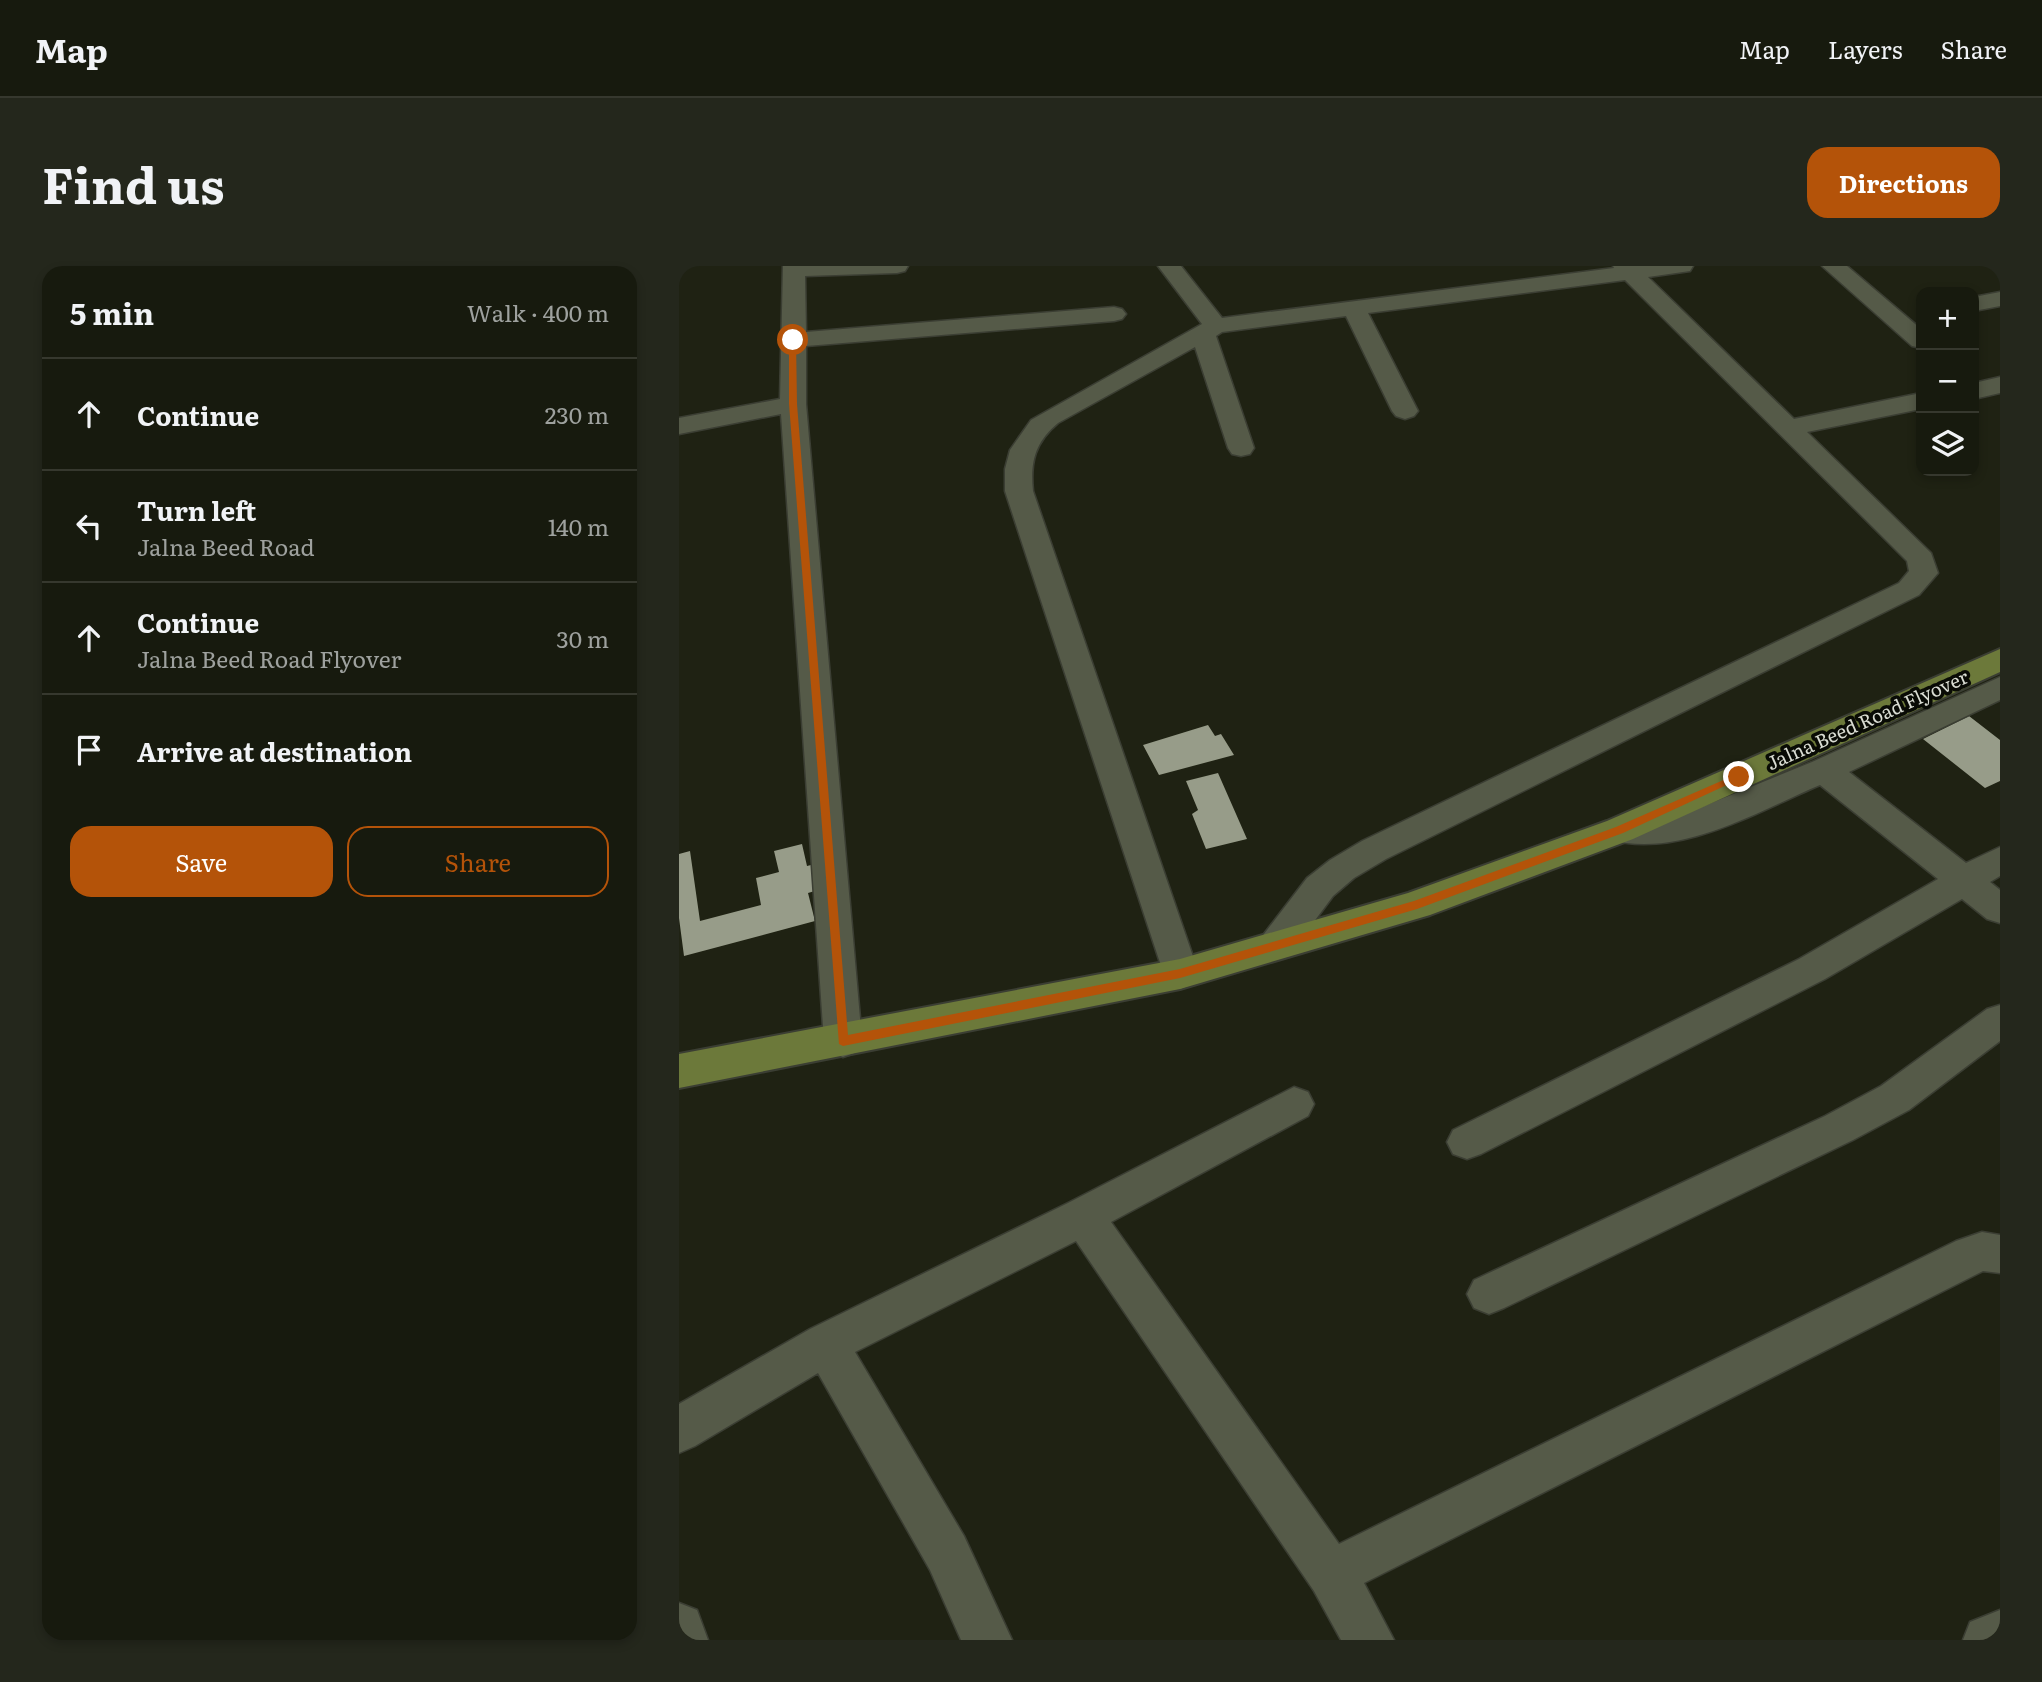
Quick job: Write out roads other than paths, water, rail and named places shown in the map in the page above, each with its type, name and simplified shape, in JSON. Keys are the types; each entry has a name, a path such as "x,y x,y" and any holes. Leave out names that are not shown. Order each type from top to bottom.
{"main road":[{"name":"Jalna Beed Road Flyover","path":"679,1071 1180,974 1417,905 1620,830 2000,659"}],"street":[{"path":"843,1041 793,404 794,268 897,266"},
{"path":"1169,266 1209,330 1241,448"},
{"path":"1180,974 1019,491 1017,477 1022,446 1038,426 1209,330 1353,307 1628,270 1682,266"},
{"path":"1833,266 1916,337"},
{"path":"1277,944 1320,887 1342,869 1374,850 1909,589 1924,573 1920,559 1628,270"},
{"path":"1979,303 2000,299"},
{"path":"1353,307 1405,411"},
{"path":"793,340 1114,314"},
{"path":"1894,317 1916,314"},
{"path":"1787,428 1916,402"},
{"path":"679,426 793,404"},
{"path":"1620,830 1673,830 1690,826 1824,770 2000,687"},
{"path":"1824,770 2000,909"},
{"path":"1467,1142 1812,970 2000,860"},
{"path":"1489,1294 1847,1124 1895,1098 2000,1020"},
{"path":"679,1430 826,1344 1083,1216 1294,1104"},
{"path":"1083,1216 1331,1574 1369,1640"},
{"path":"1331,1574 1971,1255 1982,1251 2000,1254"},
{"path":"826,1344 947,1553 987,1640"},
{"path":"679,1628 683,1640"},
{"path":"1988,1640 2000,1635"}]}
